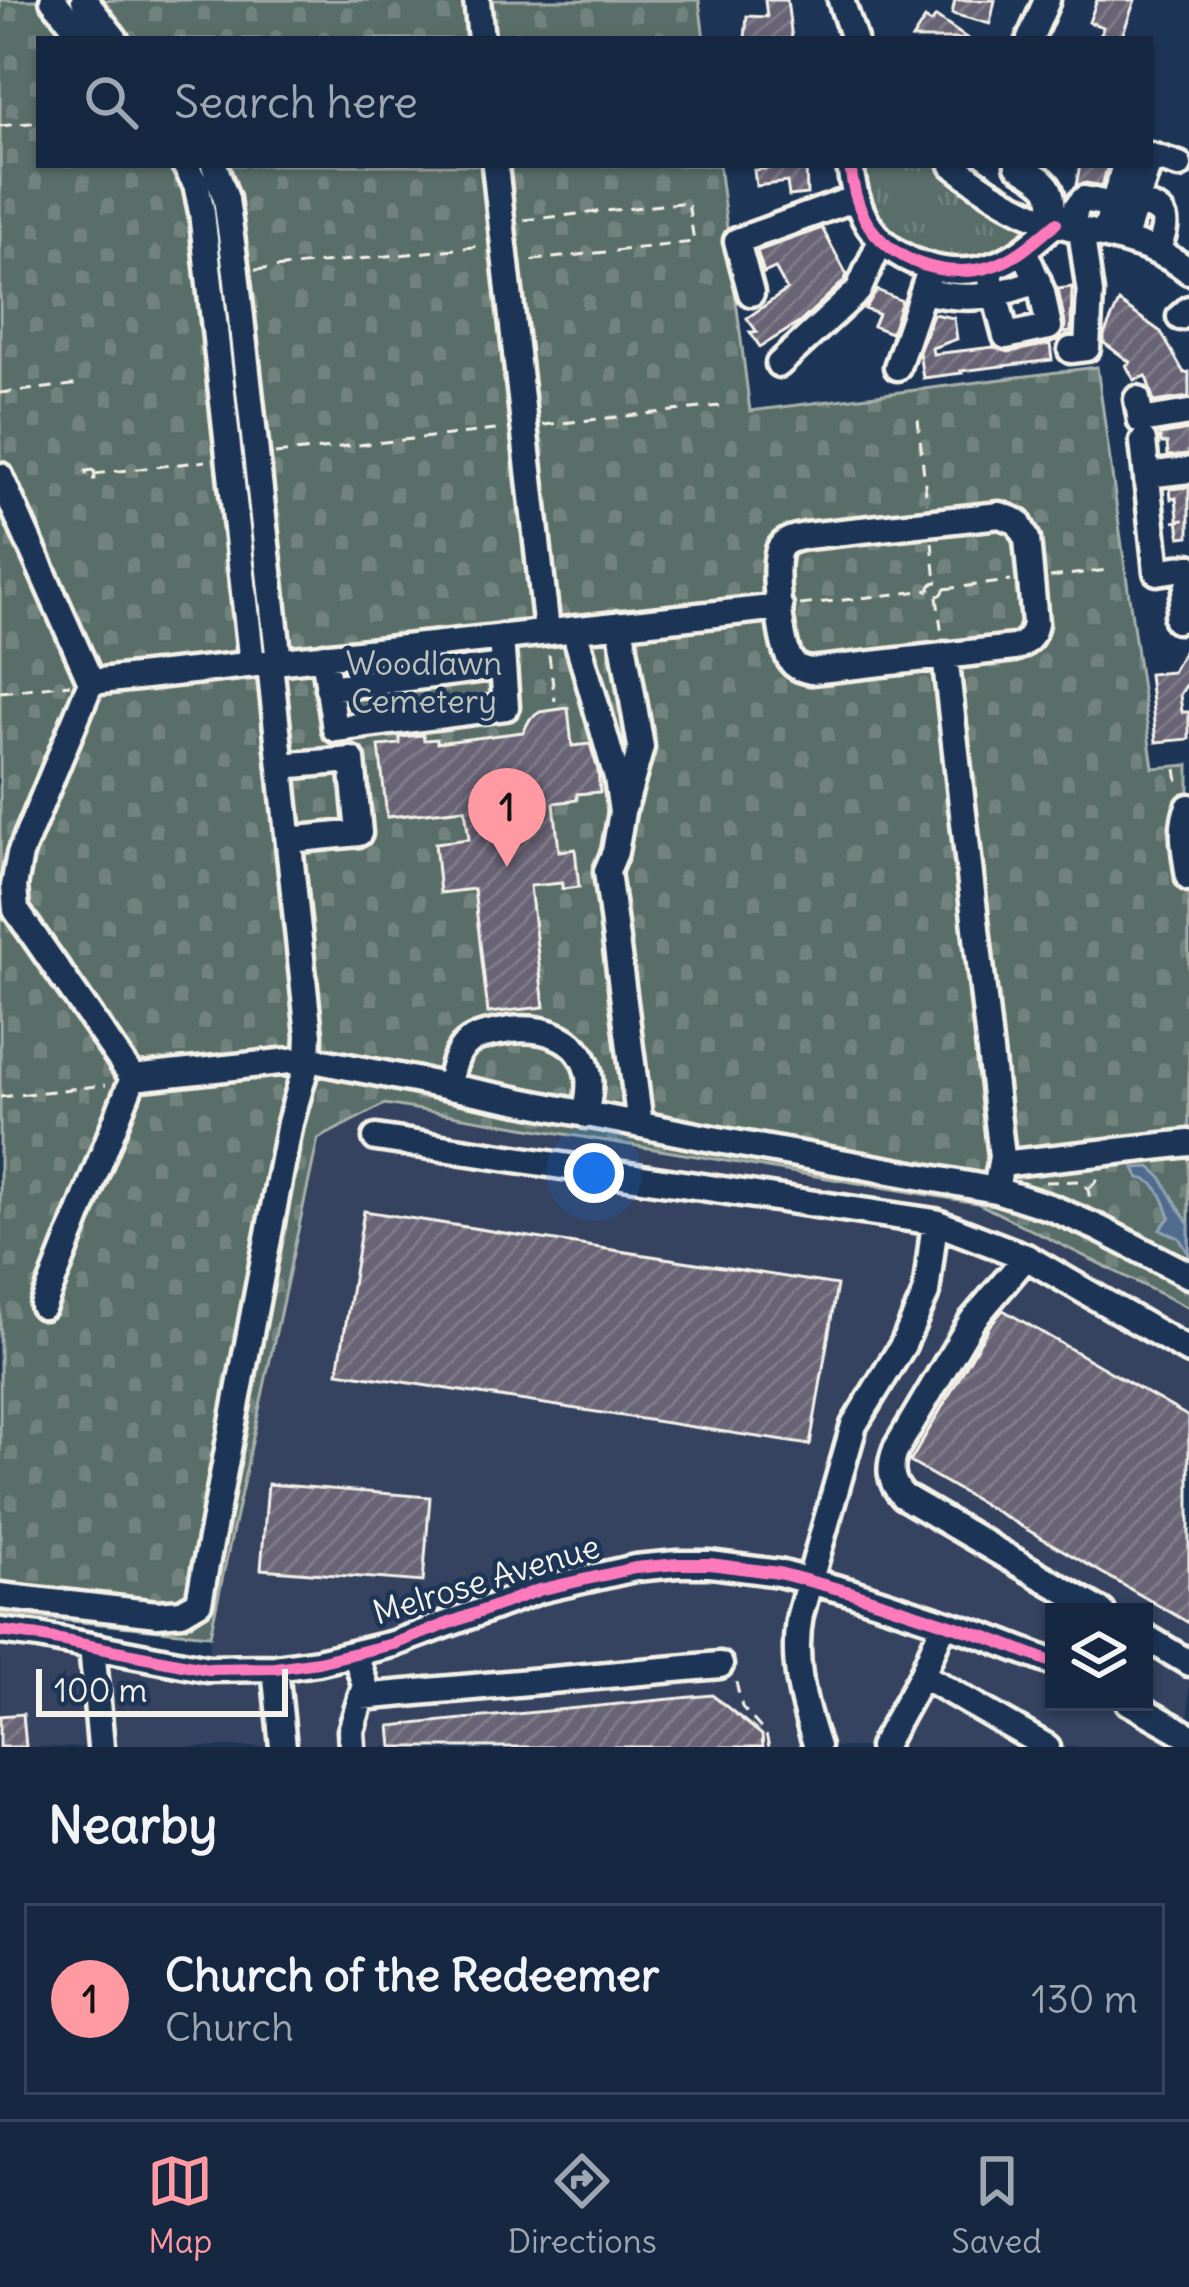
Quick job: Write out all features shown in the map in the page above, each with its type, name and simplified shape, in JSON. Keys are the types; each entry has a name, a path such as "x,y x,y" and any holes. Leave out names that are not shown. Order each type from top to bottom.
{"street":[{"path":"53,0 83,36"},
{"path":"84,0 113,36"},
{"path":"477,0 482,36"},
{"path":"1031,36 1047,0"},
{"path":"843,6 844,36"},
{"path":"843,6 853,36"},
{"path":"1153,157 1179,165"},
{"path":"0,1596 157,1614 182,1612 199,1602 290,1123 308,1059 289,840 243,457 202,212 187,168"},
{"path":"215,168 226,199 236,272 243,457"},
{"path":"495,168 547,632"},
{"path":"851,168 867,223 926,279 960,299 996,296 1037,281"},
{"path":"957,168 1005,202 1157,251 1189,271"},
{"path":"1023,168 1045,182 1081,230"},
{"path":"1124,205 1125,168"},
{"path":"926,279 988,268 1081,230 1124,205 1146,168"},
{"path":"751,293 737,241 856,198"},
{"path":"1071,350 1088,348 1091,310 1076,208 1084,199 1155,208 1165,230 1157,251"},
{"path":"779,364 858,291 880,239"},
{"path":"988,268 1006,336 1048,327 1042,292 1024,250"},
{"path":"897,368 926,279"},
{"path":"1137,399 1141,421 1189,413"},
{"path":"1143,441 1157,572 1189,567"},
{"path":"1147,475 1189,470"},
{"path":"0,476 91,682 20,854 8,911 132,1080"},
{"path":"1008,516 1021,525 1027,539 1035,623 1030,639 1014,647 806,670 787,653 780,607 777,561 788,541 1008,516"},
{"path":"1177,620 1189,584"},
{"path":"91,682 780,607"},
{"path":"620,624 640,747 607,871 640,1125"},
{"path":"574,628 617,778 622,812"},
{"path":"324,656 334,728 506,707 501,637"},
{"path":"945,655 1001,1164 996,1190"},
{"path":"328,688 503,666"},
{"path":"281,766 352,760 359,833 289,840"},
{"path":"1189,807 1184,833 1189,878"},
{"path":"448,1087 457,1055 466,1043 491,1034 540,1029 571,1042 582,1056 590,1083 586,1114"},
{"path":"132,1080 308,1059 996,1190 1084,1222 1187,1274"},
{"path":"43,1306 132,1080"},
{"path":"376,1138 935,1222 1027,1257 1189,1351"},
{"path":"1001,1164 1189,1143"},
{"path":"817,1747 800,1687 796,1647 800,1615 854,1425 903,1345 926,1293 935,1222"},
{"path":"1027,1257 972,1321 896,1449 891,1472 903,1496 1087,1603"},
{"name":"Melrose Avenue","path":"0,1630 208,1670 275,1668 393,1644 538,1590 635,1568 710,1564 811,1582 1045,1660"},
{"path":"882,1747 922,1676 944,1623"},
{"path":"1153,1641 1189,1663"},
{"path":"92,1646 101,1747"},
{"path":"352,1747 351,1731 365,1685 355,1653"},
{"path":"362,1697 720,1665"},
{"path":"275,1668 283,1747"},
{"path":"922,1676 1047,1747"},
{"path":"1146,1711 1189,1736"}],"path":[{"path":"0,126 36,122"},
{"path":"236,272 504,243 694,242 688,202 504,243"},
{"path":"0,393 82,384"},
{"path":"94,474 720,406"},
{"path":"918,419 936,582"},
{"path":"930,590 936,582"},
{"path":"936,582 944,587 938,596"},
{"path":"780,607 930,590 938,596 945,655"},
{"path":"547,632 555,701"},
{"path":"0,692 91,682"},
{"path":"0,1097 132,1080"},
{"path":"1045,1182 1075,1179 1086,1186 1091,1205 1084,1222"},
{"path":"720,1665 733,1673 742,1707 766,1734 769,1747"}],"shaded area":[{"path":"385,1104 977,1203 1189,1308 1189,1747 0,1747 0,1631 208,1669 210,1635 318,1139"},
{"path":"1150,1167 1189,1225 1189,1254 1179,1238 1160,1229 1170,1217 1163,1198 1134,1168"}],"green space":[{"name":"Woodlawn Cemetery","path":"0,0 699,0 704,36 36,36 36,168 719,168 750,411 1097,367 1153,768 1189,765 1189,1308 977,1203 385,1104 318,1139 210,1635 0,1614"},
{"path":"861,168 942,168 1034,225 1018,246 962,264 913,253 873,217"}],"building":[{"path":"765,0 787,0 792,36 745,36 747,16 767,17"},
{"path":"955,0 995,0 990,24 952,14"},
{"path":"1097,0 1135,0 1122,36 1101,34 1103,27 1089,22"},
{"path":"936,17 964,36 914,36 925,19 931,23"},
{"path":"806,168 807,194 789,196 787,182 756,186 754,170"},
{"path":"1079,168 1107,168 1102,186 1076,185"},
{"path":"822,228 847,275 844,281 799,323 760,347 747,318 787,290 775,268 764,273 757,251"},
{"path":"1072,287 1071,332 1064,333 1058,289"},
{"path":"877,290 902,301 891,333 873,326 878,314 865,309"},
{"path":"1119,302 1161,332 1184,373 1189,372 1189,397 1154,402 1146,376 1134,380 1126,365 1130,362 1104,343"},
{"path":"933,314 954,318 957,339 932,348 933,354 994,347 1009,352 1050,344 1052,360 923,378 919,352"},
{"path":"1189,430 1189,454 1168,456 1167,443 1161,443 1160,435"},
{"path":"1189,487 1189,536 1180,537 1176,498 1171,499 1170,489"},
{"path":"1189,643 1189,680 1180,695 1182,712 1189,712 1189,739 1156,742 1149,674 1172,672"},
{"path":"568,708 572,746 590,744 600,792 554,803 559,851 575,849 579,887 562,889 562,883 530,886 544,1007 488,1013 474,889 440,893 435,843 469,839 465,809 387,817 379,746 400,744 400,737 423,735 424,740 437,739 437,743 523,732 540,712"},
{"path":"364,1211 837,1285 810,1445 338,1372"},
{"path":"1003,1310 1189,1417 1189,1623 910,1462"},
{"path":"268,1484 430,1497 423,1582 261,1569"},
{"path":"712,1695 762,1735 763,1747 392,1747 390,1726"},
{"path":"23,1714 26,1747 0,1747 0,1716"}],"cycle path":[{"path":"850,168 859,206 876,234 905,257 940,269 977,270 995,265 1056,223"},
{"path":"0,1631 208,1669 275,1668 393,1644 539,1590 635,1568 710,1564 779,1573 850,1592 1045,1660"}],"place":[{"name":"Church of the Redeemer","path":"507,867"}]}
